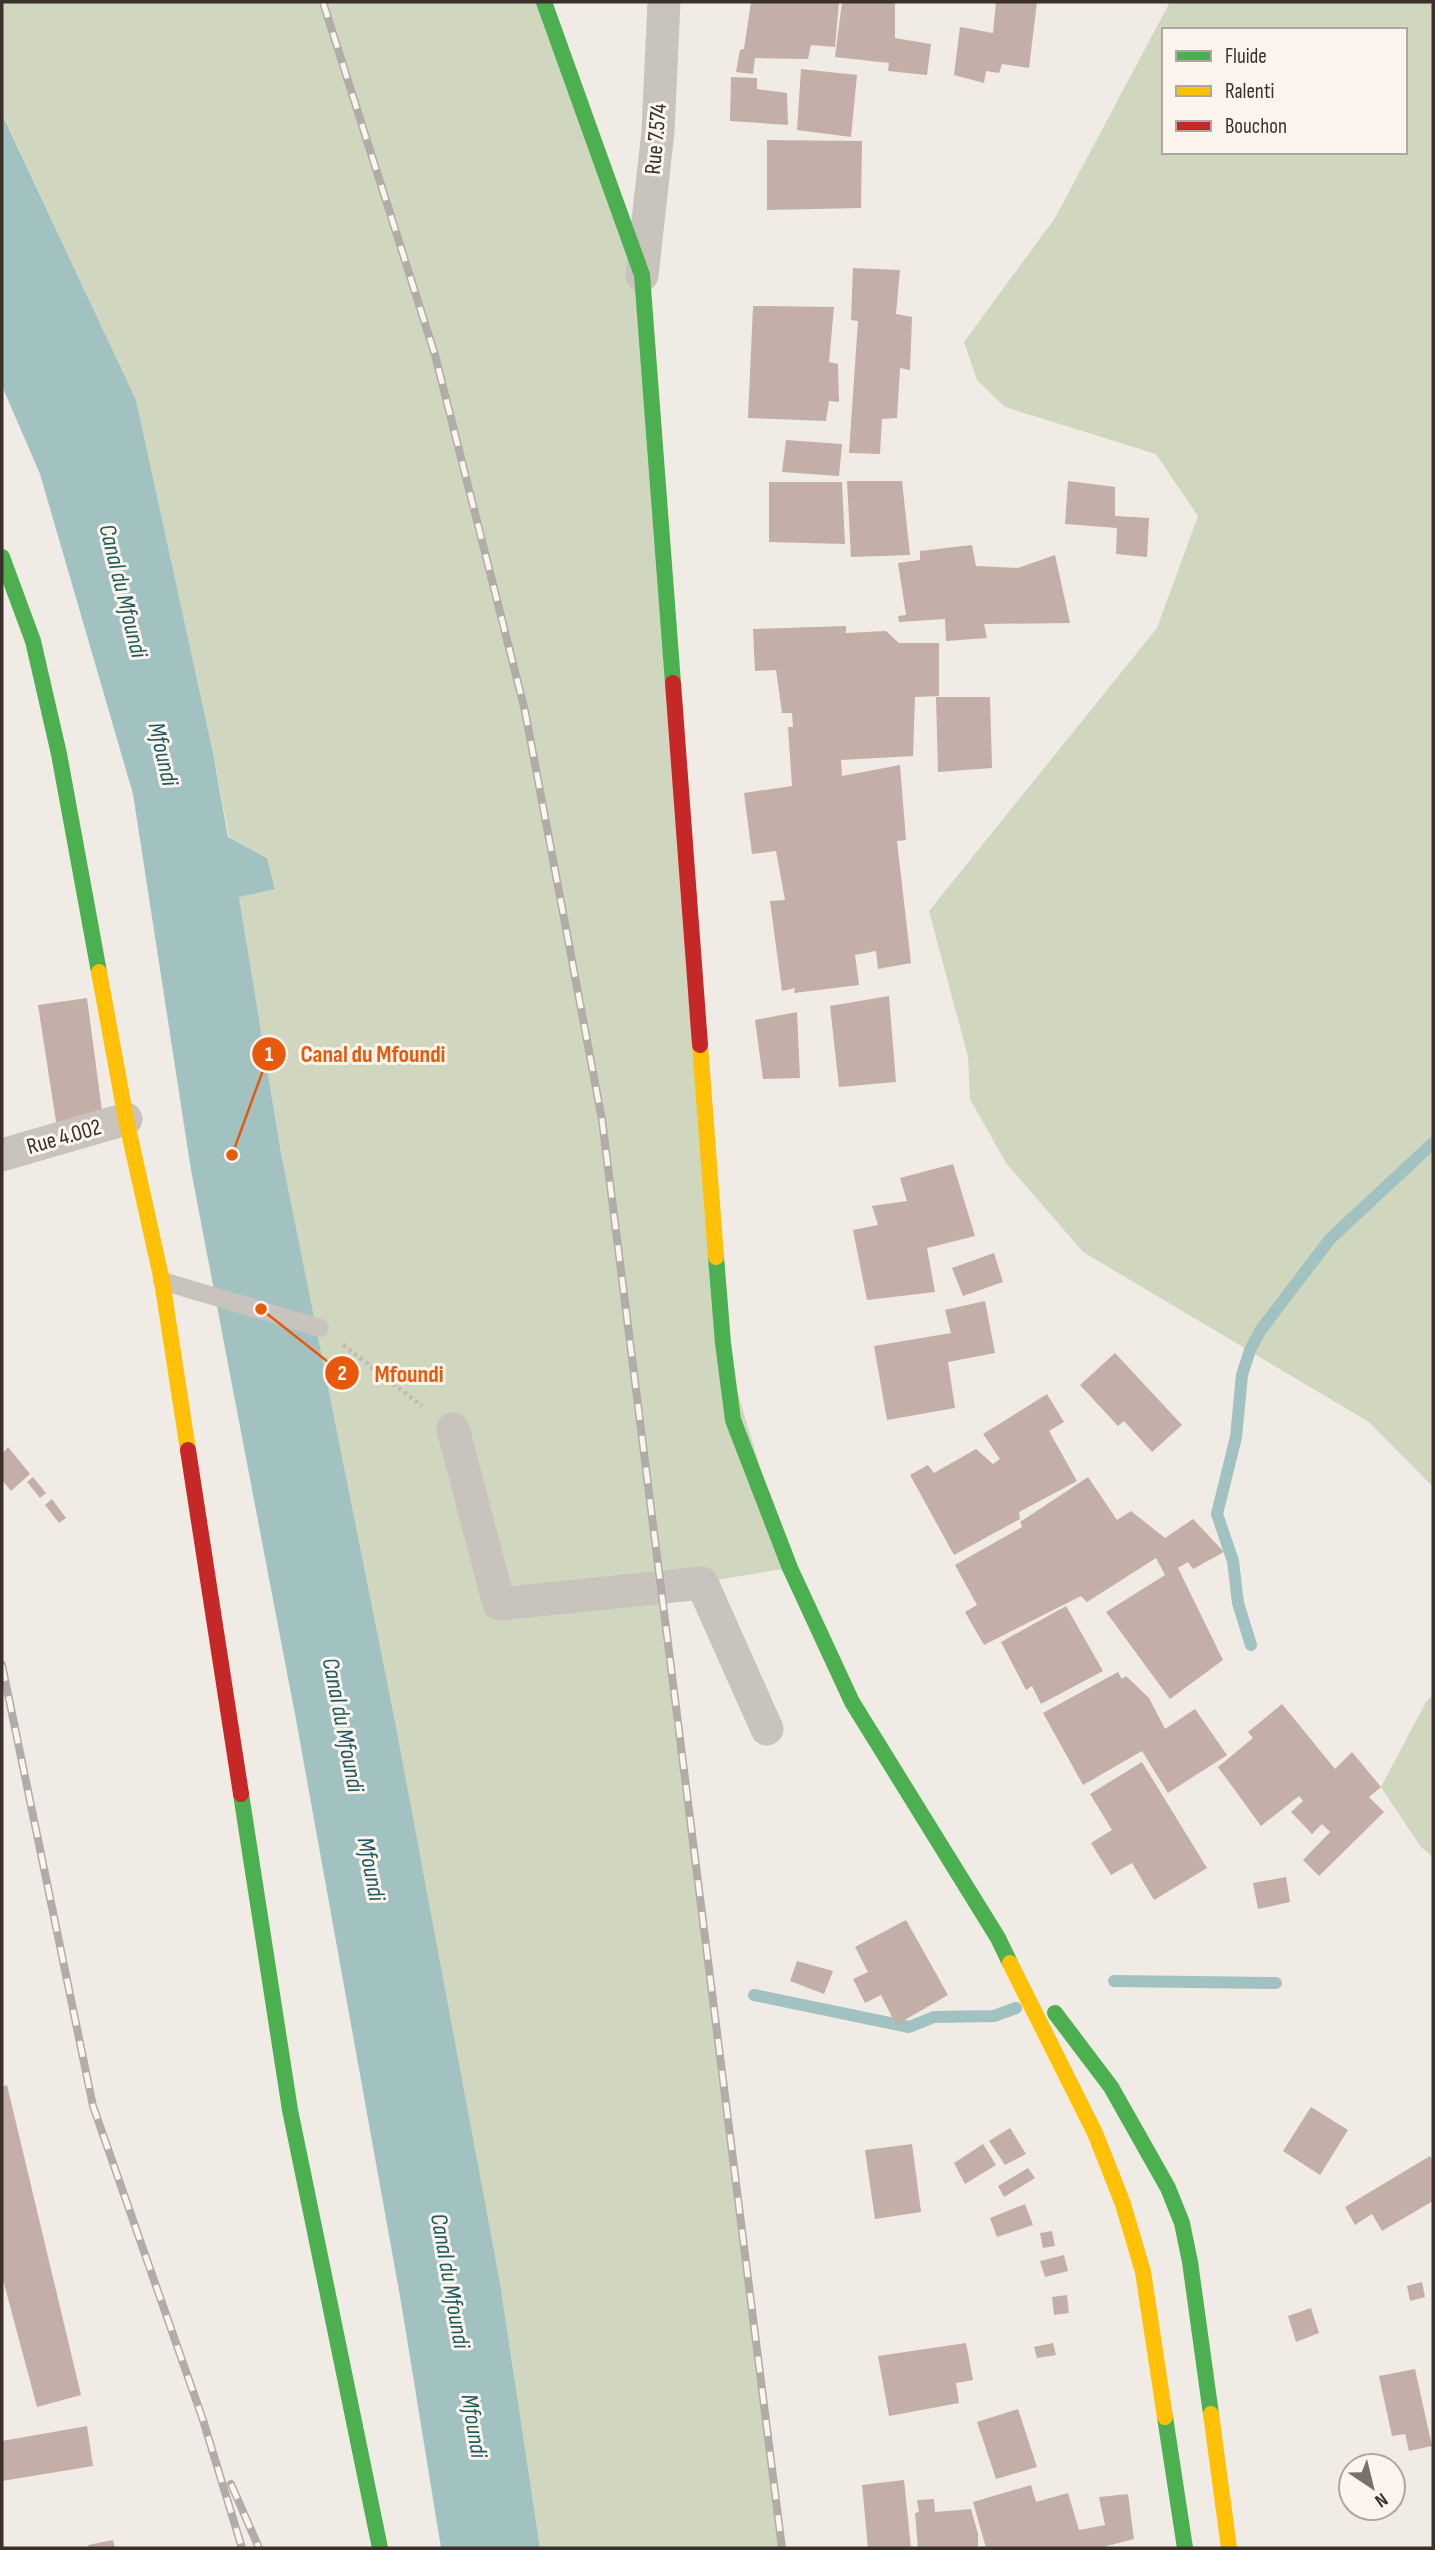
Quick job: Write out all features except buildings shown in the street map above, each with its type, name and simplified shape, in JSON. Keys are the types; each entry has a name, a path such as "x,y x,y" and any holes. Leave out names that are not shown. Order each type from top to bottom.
{"main road":[{"path":"544,2 642,275 723,1343 733,1420 790,1568 852,1702 998,1938 1096,2133 1126,2215 1143,2272 1185,2548"},
{"path":"2,557 33,641 59,754 127,1119 162,1281 290,2110 380,2548"},
{"path":"998,1938 1111,2087 1168,2188 1182,2223 1190,2262 1229,2548"},
{"path":"1225,2524 1238,2548"}],"street":[{"name":"Rue 7.574","path":"642,275 658,131 664,2"},
{"name":"Rue 4.002","path":"2,1155 127,1119"},
{"path":"453,1429 499,1604 702,1583 767,1729"}],"lane":[{"path":"162,1281 320,1328"}],"path":[{"path":"320,1328 453,1429"}],"green space":[{"path":"2,2 544,2 642,275 723,1343 790,1568 661,1589 782,2548 540,2548 500,2283 281,1153 239,897 275,888 267,858 229,837 136,400 2,113"},
{"path":"1170,2 1433,2 1433,1487 1369,1422 1083,1252 1006,1163 970,1099 968,1057 929,911 1157,628 1198,516 1156,454 1005,407 977,380 964,342 1055,218"},
{"path":"1433,1695 1433,1857 1421,1847 1381,1787 1426,1702"}],"water":[{"path":"2,114 136,400 212,748 228,837 267,858 275,889 239,897 281,1153 395,1722 500,2283 540,2548 441,2548 401,2302 297,1725 191,1170 133,794 40,474 2,386"}],"waterway":[{"path":"1251,1645 1238,1603 1233,1561 1217,1514 1236,1437 1242,1375 1250,1350 1260,1331 1330,1239 1433,1143"},
{"path":"1114,1981 1276,1983"},
{"path":"754,1995 909,2027 934,2017 994,2016 1016,2008"}],"railway":[{"path":"323,2 435,355 525,711 602,1120 782,2548"},
{"path":"2,1665 93,2106 203,2420 242,2548"},
{"path":"231,2484 259,2548"}],"traffic: fast":[{"path":"544,2 642,275 673,683"},
{"path":"2,557 33,641 59,754 99,972"},
{"path":"716,1257 733,1420 790,1568 852,1702 998,1938 1010,1963"},
{"path":"241,1794 290,2110 380,2548"},
{"path":"1055,2013 1111,2087 1168,2188 1182,2223 1211,2414"},
{"path":"1165,2417 1185,2548"}],"traffic: slow":[{"path":"99,972 126,1119 162,1281 188,1450"},
{"path":"700,1045 716,1257"},
{"path":"1010,1963 1095,2133 1123,2204 1143,2272 1165,2417"},
{"path":"1211,2414 1229,2548"}],"traffic: jam":[{"path":"673,683 700,1045"},
{"path":"188,1450 241,1794"}],"place":[{"name":"Canal du Mfoundi","path":"232,1155"},
{"name":"Mfoundi","path":"261,1309"}]}
